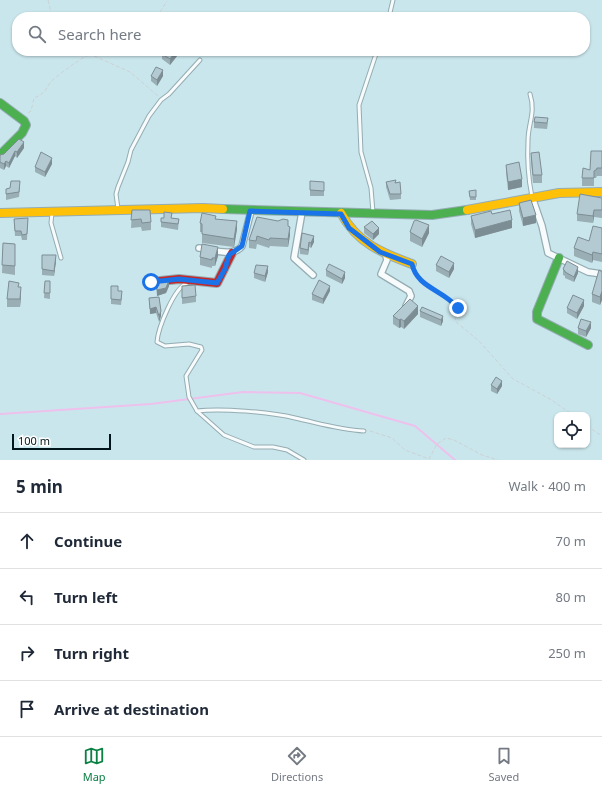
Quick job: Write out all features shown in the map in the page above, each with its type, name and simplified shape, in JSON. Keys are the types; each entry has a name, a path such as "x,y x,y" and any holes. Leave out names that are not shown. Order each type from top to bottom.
{"street":[{"path":"0,103 24,121 26,125 22,133 0,155"},
{"path":"0,212 203,208 341,214 432,215 456,213 532,197 566,192 602,192"},
{"path":"532,197 542,226 548,253 588,272 602,274"},
{"path":"199,248 232,253 239,250 242,246 250,211"},
{"path":"302,212 294,258 313,275"},
{"path":"341,214 349,228 386,256 412,264"},
{"path":"151,282 179,279 217,283 232,253"},
{"path":"386,256 387,260 381,274 409,291 411,296 406,306"},
{"path":"559,258 537,312 537,319 544,324 588,345"}],"lane":[{"path":"390,12 393,0"},
{"path":"373,214 371,188 361,152 359,105 375,56"},
{"path":"118,209 116,194 118,187 131,150 149,116 160,100 169,94 200,60"},
{"path":"530,94 533,112 528,139 526,167 532,197"},
{"path":"52,211 51,223 61,258"},
{"path":"190,281 179,288 174,294 157,342 162,346 189,344 201,347 202,350 186,376 189,397 197,411 224,435 254,447 273,447 287,450 304,460"},
{"path":"197,411 219,410 279,415 339,429 366,431"}],"path":[{"path":"48,0 51,12"},
{"path":"160,12 167,1"},
{"path":"26,125 26,117 31,111 34,98 46,91 52,80 87,56"},
{"path":"94,56 130,72 160,100"},
{"path":"412,264 419,279 456,305 458,312 455,317 456,322 479,341 508,376 550,399 568,412"},
{"path":"590,428 602,436"},
{"path":"366,431 392,438 405,450 429,459 437,444 446,438 454,440 482,455 498,460"}],"building":[{"path":"165,56 172,56 170,59"},
{"path":"156,67 163,70 157,80 151,76"},
{"path":"535,117 548,118 547,123 534,122"},
{"path":"19,139 24,142 17,152 15,151 9,163 6,161 4,164 0,162 0,155 4,154"},
{"path":"591,151 602,151 602,168 597,168 594,171 594,178 582,178 583,168 590,170"},
{"path":"41,152 52,158 45,172 35,167"},
{"path":"539,152 542,175 533,175 531,153"},
{"path":"519,162 522,179 508,182 506,165"},
{"path":"396,180 395,183 400,182 401,194 390,194 386,182"},
{"path":"11,181 20,181 19,192 6,194 6,189 10,188"},
{"path":"310,181 324,182 324,191 310,190"},
{"path":"476,190 476,197 470,197 469,191"},
{"path":"580,194 602,198 602,210 594,210 593,216 577,214"},
{"path":"531,200 536,215 523,218 519,203"},
{"path":"132,210 150,210 151,222 142,223 141,219 131,220"},
{"path":"510,210 512,220 475,230 471,216 491,211 492,214"},
{"path":"164,212 172,213 171,218 179,219 178,224 161,222 161,218 164,218"},
{"path":"202,213 216,216 215,219 237,221 234,239 202,234 202,224 200,223"},
{"path":"257,217 278,221 283,219 288,220 288,226 290,227 288,239 270,238 269,240 257,236 256,241 249,240"},
{"path":"28,218 27,234 22,235 21,231 15,231 14,219"},
{"path":"416,220 429,225 422,239 410,232 414,221"},
{"path":"372,221 379,228 373,234 364,227"},
{"path":"593,226 602,228 602,254 593,252 592,255 574,248 578,237 589,241"},
{"path":"302,233 314,236 311,243 309,242 308,250 300,248"},
{"path":"3,243 15,244 15,266 2,265"},
{"path":"202,244 218,247 215,258 212,258 212,260 200,257"},
{"path":"42,255 56,255 54,271 42,269"},
{"path":"441,256 454,263 449,272 436,265"},
{"path":"567,261 578,267 574,277 565,272 563,269"},
{"path":"329,264 345,272 342,279 326,270"},
{"path":"256,265 268,266 265,276 254,273"},
{"path":"599,270 602,272 602,291 600,297 592,294"},
{"path":"169,280 166,288 157,290 156,282"},
{"path":"319,280 330,286 323,299 312,294"},
{"path":"9,281 19,283 18,287 21,287 20,299 7,299"},
{"path":"45,281 50,281 50,293 44,293"},
{"path":"195,285 196,296 182,298 182,286"},
{"path":"111,286 118,286 118,291 122,291 121,300 111,299"},
{"path":"573,295 584,300 577,313 567,308"},
{"path":"159,297 161,311 159,316 156,307 150,309 149,298"},
{"path":"410,299 418,306 404,321 393,316"},
{"path":"422,307 443,316 441,320 420,311"},
{"path":"581,319 591,322 586,331 578,328"},
{"path":"496,377 502,381 497,389 491,385"}],"waterway":[{"path":"0,414 151,404 243,392 300,393 415,426 455,460"}],"traffic: fast":[{"path":"0,103 24,121 26,125 22,133 0,155"},
{"path":"223,209 432,215 467,210"},
{"path":"559,258 537,312 537,319 588,345"}],"traffic: slow":[{"path":"467,210 559,193 602,192"},
{"path":"0,213 203,208 223,209"},
{"path":"341,213 355,232 371,246 390,256 412,264"}],"traffic: jam":[{"path":"151,282 179,279 217,283 232,253"}],"route":[{"path":"151,282 179,279 212,284 217,283 225,269 229,255 239,250 242,246 250,211 341,214 349,228 355,233 386,256 412,264 419,279 456,305 458,308"}]}
